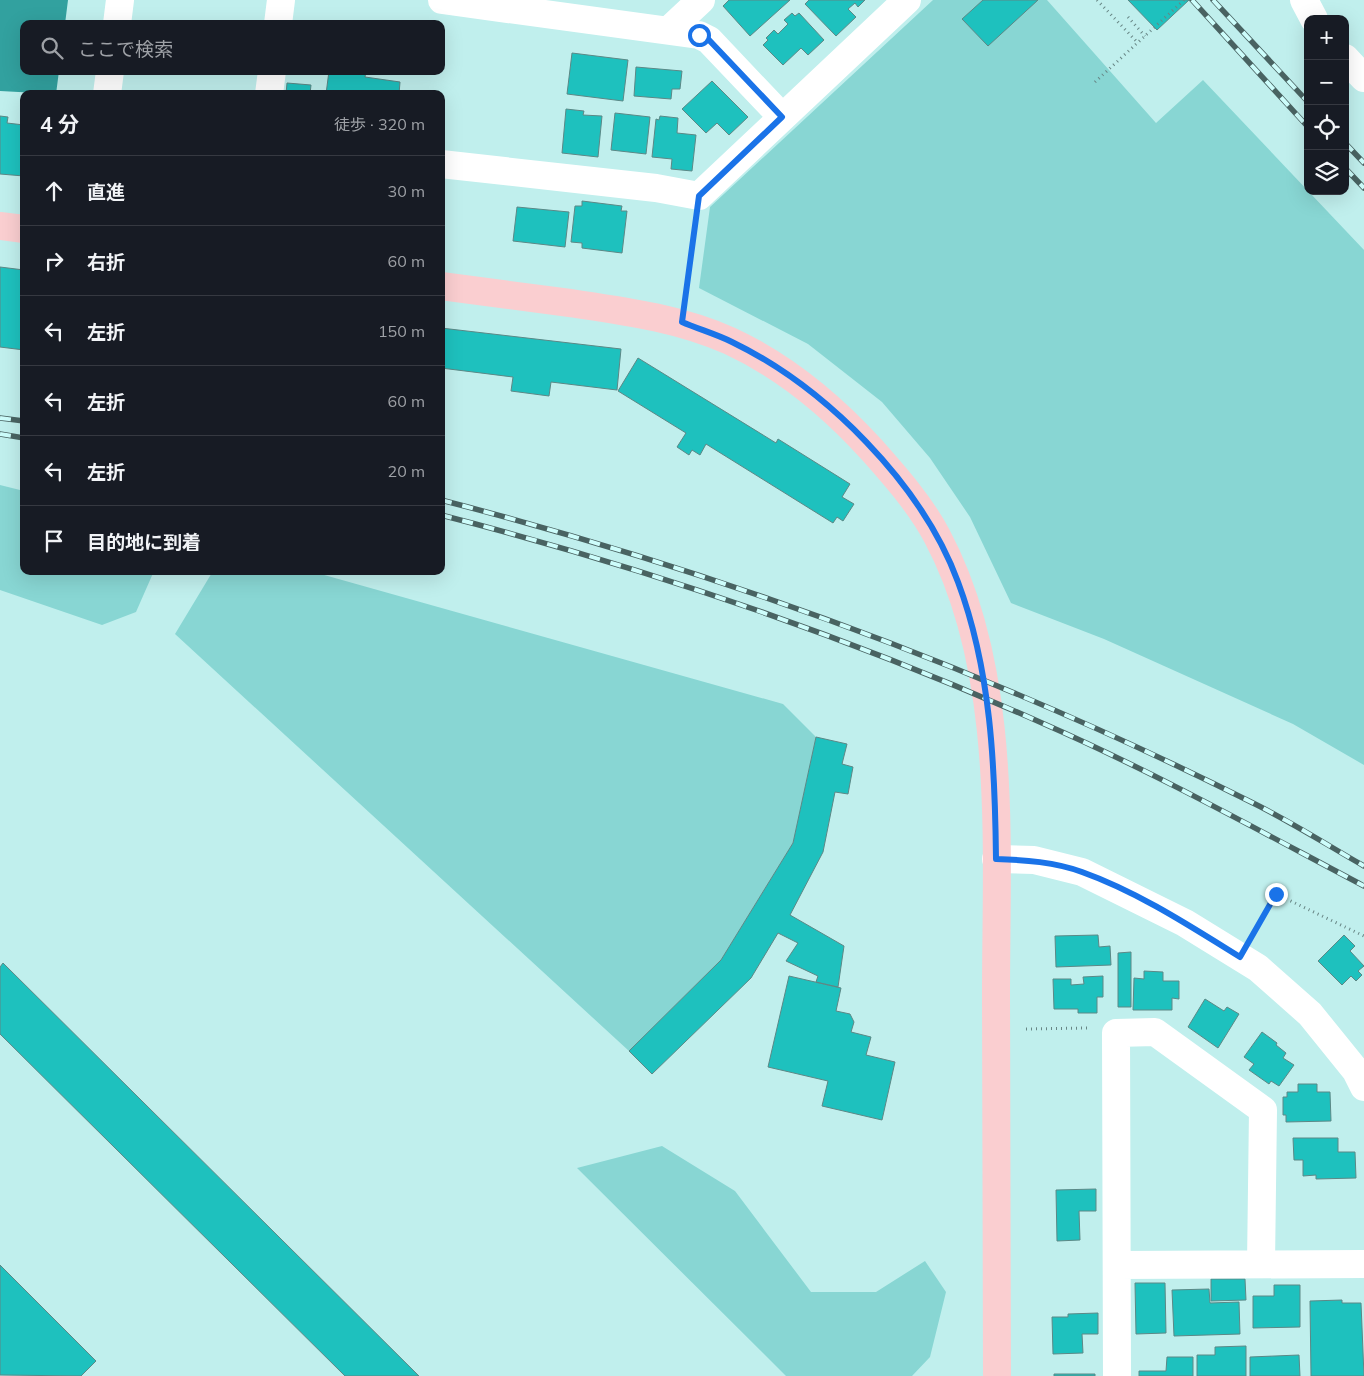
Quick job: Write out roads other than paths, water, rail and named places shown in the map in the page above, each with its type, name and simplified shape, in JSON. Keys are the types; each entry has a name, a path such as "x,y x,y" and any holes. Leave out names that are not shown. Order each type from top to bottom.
{"main road":[{"path":"0,226 20,228"},
{"path":"445,287 609,309 682,322 732,342 795,380 848,423 898,480 936,533 958,582 973,632 992,742 996,859 997,1376"}],"street":[{"path":"118,20 120,0"},
{"path":"278,20 281,0"},
{"path":"442,0 561,8 699,35 709,40 782,117"},
{"path":"669,30 701,0"},
{"path":"445,164 656,188 699,196 907,0"},
{"path":"1304,0 1312,15"},
{"path":"1347,60 1364,78"},
{"path":"108,90 109,75"},
{"path":"270,90 271,75"},
{"path":"996,859 1034,860 1082,872 1185,923 1258,968 1310,1014 1356,1071 1364,1087"},
{"path":"1117,1376 1116,1033 1155,1032 1263,1110 1261,1264"},
{"path":"1118,1265 1364,1264"}],"railway":[{"path":"1192,0 1304,123"},
{"path":"1213,0 1304,98"},
{"path":"1349,147 1364,163"},
{"path":"1349,172 1364,188"},
{"path":"0,418 20,420"},
{"path":"0,434 20,437"},
{"path":"445,501 649,559 752,593 955,669 1154,755 1266,809 1364,866"},
{"path":"445,516 594,557 670,581 896,662 1083,741 1204,801 1364,886"}]}
